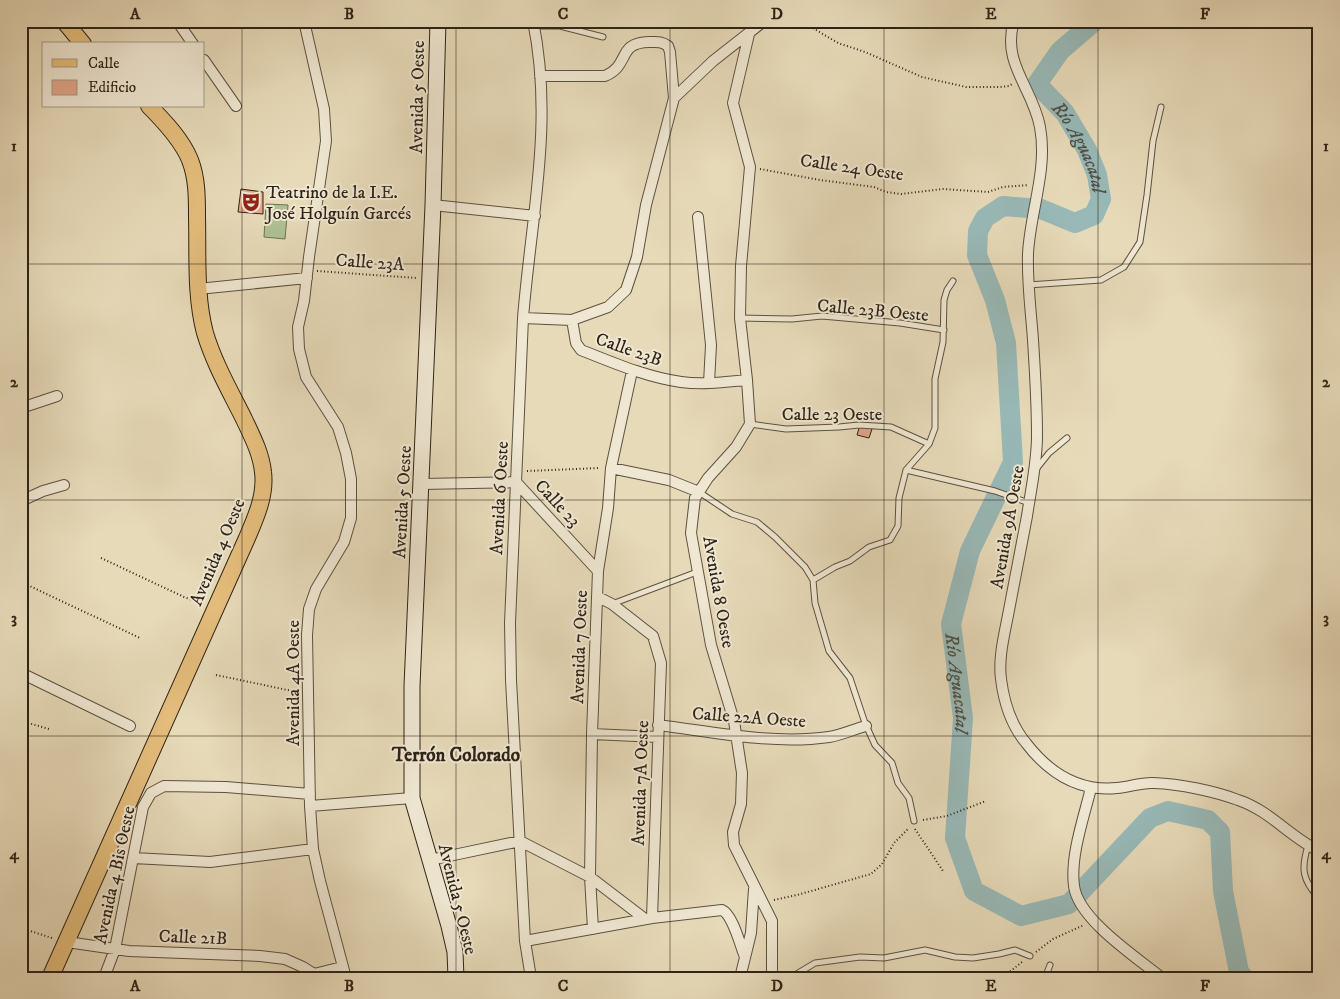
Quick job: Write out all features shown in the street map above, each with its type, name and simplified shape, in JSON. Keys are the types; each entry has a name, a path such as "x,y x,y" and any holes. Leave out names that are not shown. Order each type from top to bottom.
{"main road":[{"path":"64,21 81,42"},
{"name":"Avenida 4 Oeste","path":"50,978 216,609 259,509 263,491 264,475 258,449 217,365 203,321 198,289 196,189 193,169 190,159 177,139 151,108"}],"street":[{"path":"177,21 192,42"},
{"name":"Avenida 4A Oeste","path":"304,21 324,108 326,141 308,257 308,274 304,302 298,328 299,349 306,377 338,427 351,479 351,518 344,542 316,588 310,609 307,636 310,806 313,848 346,978"},
{"name":"Avenida 5 Oeste","path":"438,21 433,205 412,686 412,798 449,926 455,952 456,978"},
{"path":"674,98 713,61 764,21"},
{"name":"Avenida 9A Oeste","path":"1014,21 1010,42 1012,59 1037,112 1043,152 1030,230 1028,286 1033,339 1037,436 1034,471 1026,502 1003,646 1000,677 1007,711 1026,744 1055,772 1069,781 1091,788 1116,788 1152,782 1195,789 1239,800 1273,819 1308,846 1319,851"},
{"name":"Avenida 6 Oeste","path":"531,978 525,941 514,760 510,623 523,318 527,269 535,216 542,131 540,76 534,24"},
{"path":"749,34 733,103 750,167 741,266 740,318 750,424"},
{"path":"523,318 572,320 608,307 626,290 637,257 646,205 674,98 670,52 668,46 662,42 638,42 632,45 620,65 613,73 605,76 540,76"},
{"path":"205,61 236,106"},
{"path":"433,205 535,216"},
{"path":"698,217 712,346 709,383"},
{"path":"198,289 308,274"},
{"name":"Calle 23B","path":"572,320 576,343 581,350 632,371 681,382 709,383 747,380"},
{"name":"Avenida 7 Oeste","path":"592,928 590,877 592,734 598,571 608,508 611,468 632,371"},
{"path":"21,408 57,396"},
{"name":"Avenida 8 Oeste","path":"750,424 736,447 708,478 695,498 691,533 711,645 737,736 742,788 741,804 733,832 734,845 772,921 772,978"},
{"path":"611,468 669,480 699,492"},
{"name":"Calle 23","path":"422,484 517,477 598,571"},
{"path":"21,501 43,491 64,486"},
{"path":"598,597 612,604"},
{"name":"Avenida 7A Oeste","path":"612,604 653,636 660,663 649,918"},
{"path":"21,673 130,726"},
{"name":"Calle 22A Oeste","path":"658,725 737,736 772,738 832,736 866,726"},
{"path":"592,734 658,737"},
{"name":"Avenida 4 Bis Oeste","path":"104,978 115,949 143,807 151,793 164,786 226,787 310,794"},
{"path":"1091,788 1075,855 1073,870 1075,892 1091,919 1162,978"},
{"path":"310,806 412,798"},
{"path":"430,860 520,841 590,877 649,918"},
{"path":"133,858 210,862 313,848"},
{"path":"740,978 751,933 754,885"},
{"path":"525,941 649,918 722,910 734,928 745,957"},
{"name":"Calle 21B","path":"67,942 115,949 260,956 285,959 303,967 312,976"},
{"path":"312,976 342,967"}],"lane":[{"path":"534,24 560,26 603,37"},
{"path":"1028,286 1101,280 1124,267 1140,242 1152,141 1161,107"},
{"path":"813,580 835,567 850,561 869,547 890,540 898,526 900,498 906,470 929,444 935,428 935,379 944,330 944,300 953,280"},
{"name":"Calle 23B Oeste","path":"740,318 792,319 822,316 900,323 944,330"},
{"name":"Calle 23 Oeste","path":"750,424 786,429 839,428 859,425 891,427 929,444"},
{"path":"1034,471 1049,453 1067,438"},
{"path":"906,470 995,491 1026,502"},
{"path":"699,492 732,514 757,522 776,537 805,567 813,580 815,603 829,651 850,678 866,726 875,745 892,763 898,783 909,798 914,821"},
{"path":"612,604 697,572"},
{"path":"1308,846 1302,863 1305,876 1313,892 1319,898"},
{"path":"790,978 815,963 860,957 884,958 925,950 955,957 973,958 1015,950 1030,956"},
{"path":"1045,978 1050,965"}],"path":[{"path":"801,21 838,42 922,77 966,87 1010,86 1020,77"},
{"name":"Calle 24 Oeste","path":"750,167 820,180 874,187 886,192 901,194 943,189 988,192 1003,187 1038,185"},
{"name":"Calle 23A","path":"308,274 429,278"},
{"name":"Calle 23","path":"517,477 611,468"},
{"path":"101,558 184,597 216,609"},
{"path":"21,582 140,638"},
{"path":"216,675 309,694"},
{"path":"21,721 50,728"},
{"path":"914,821 947,816 986,801"},
{"path":"762,902 797,895 871,874 882,864 894,843 912,825 943,871"},
{"path":"1002,978 1053,939 1086,924 1091,919"},
{"path":"21,928 67,942"}],"green space":[{"path":"266,204 288,205 285,239 264,237"}],"building":[{"name":"Teatrino de la I.E. José Holguín Garcés","path":"241,189 263,192 263,214 238,212"},
{"path":"860,425 872,429 869,438 857,435"}],"waterway":[{"name":"Río Aguacatal","path":"1095,21 1060,51 1037,84 1065,113 1087,150 1097,175 1101,199 1094,215 1075,223 1041,209 1003,206 985,218 978,231 977,255 995,300 1006,343 1013,462 970,551 951,624 963,718 955,838 974,891 1021,916 1069,904 1150,818 1168,811 1208,820 1220,832 1223,891 1239,972 1244,978"}],"place":[{"name":"Teatrino de la I.E. José Holguín Garcés","path":"251,202"}],"district":[{"name":"Terrón Colorado","path":"456,754"}]}
